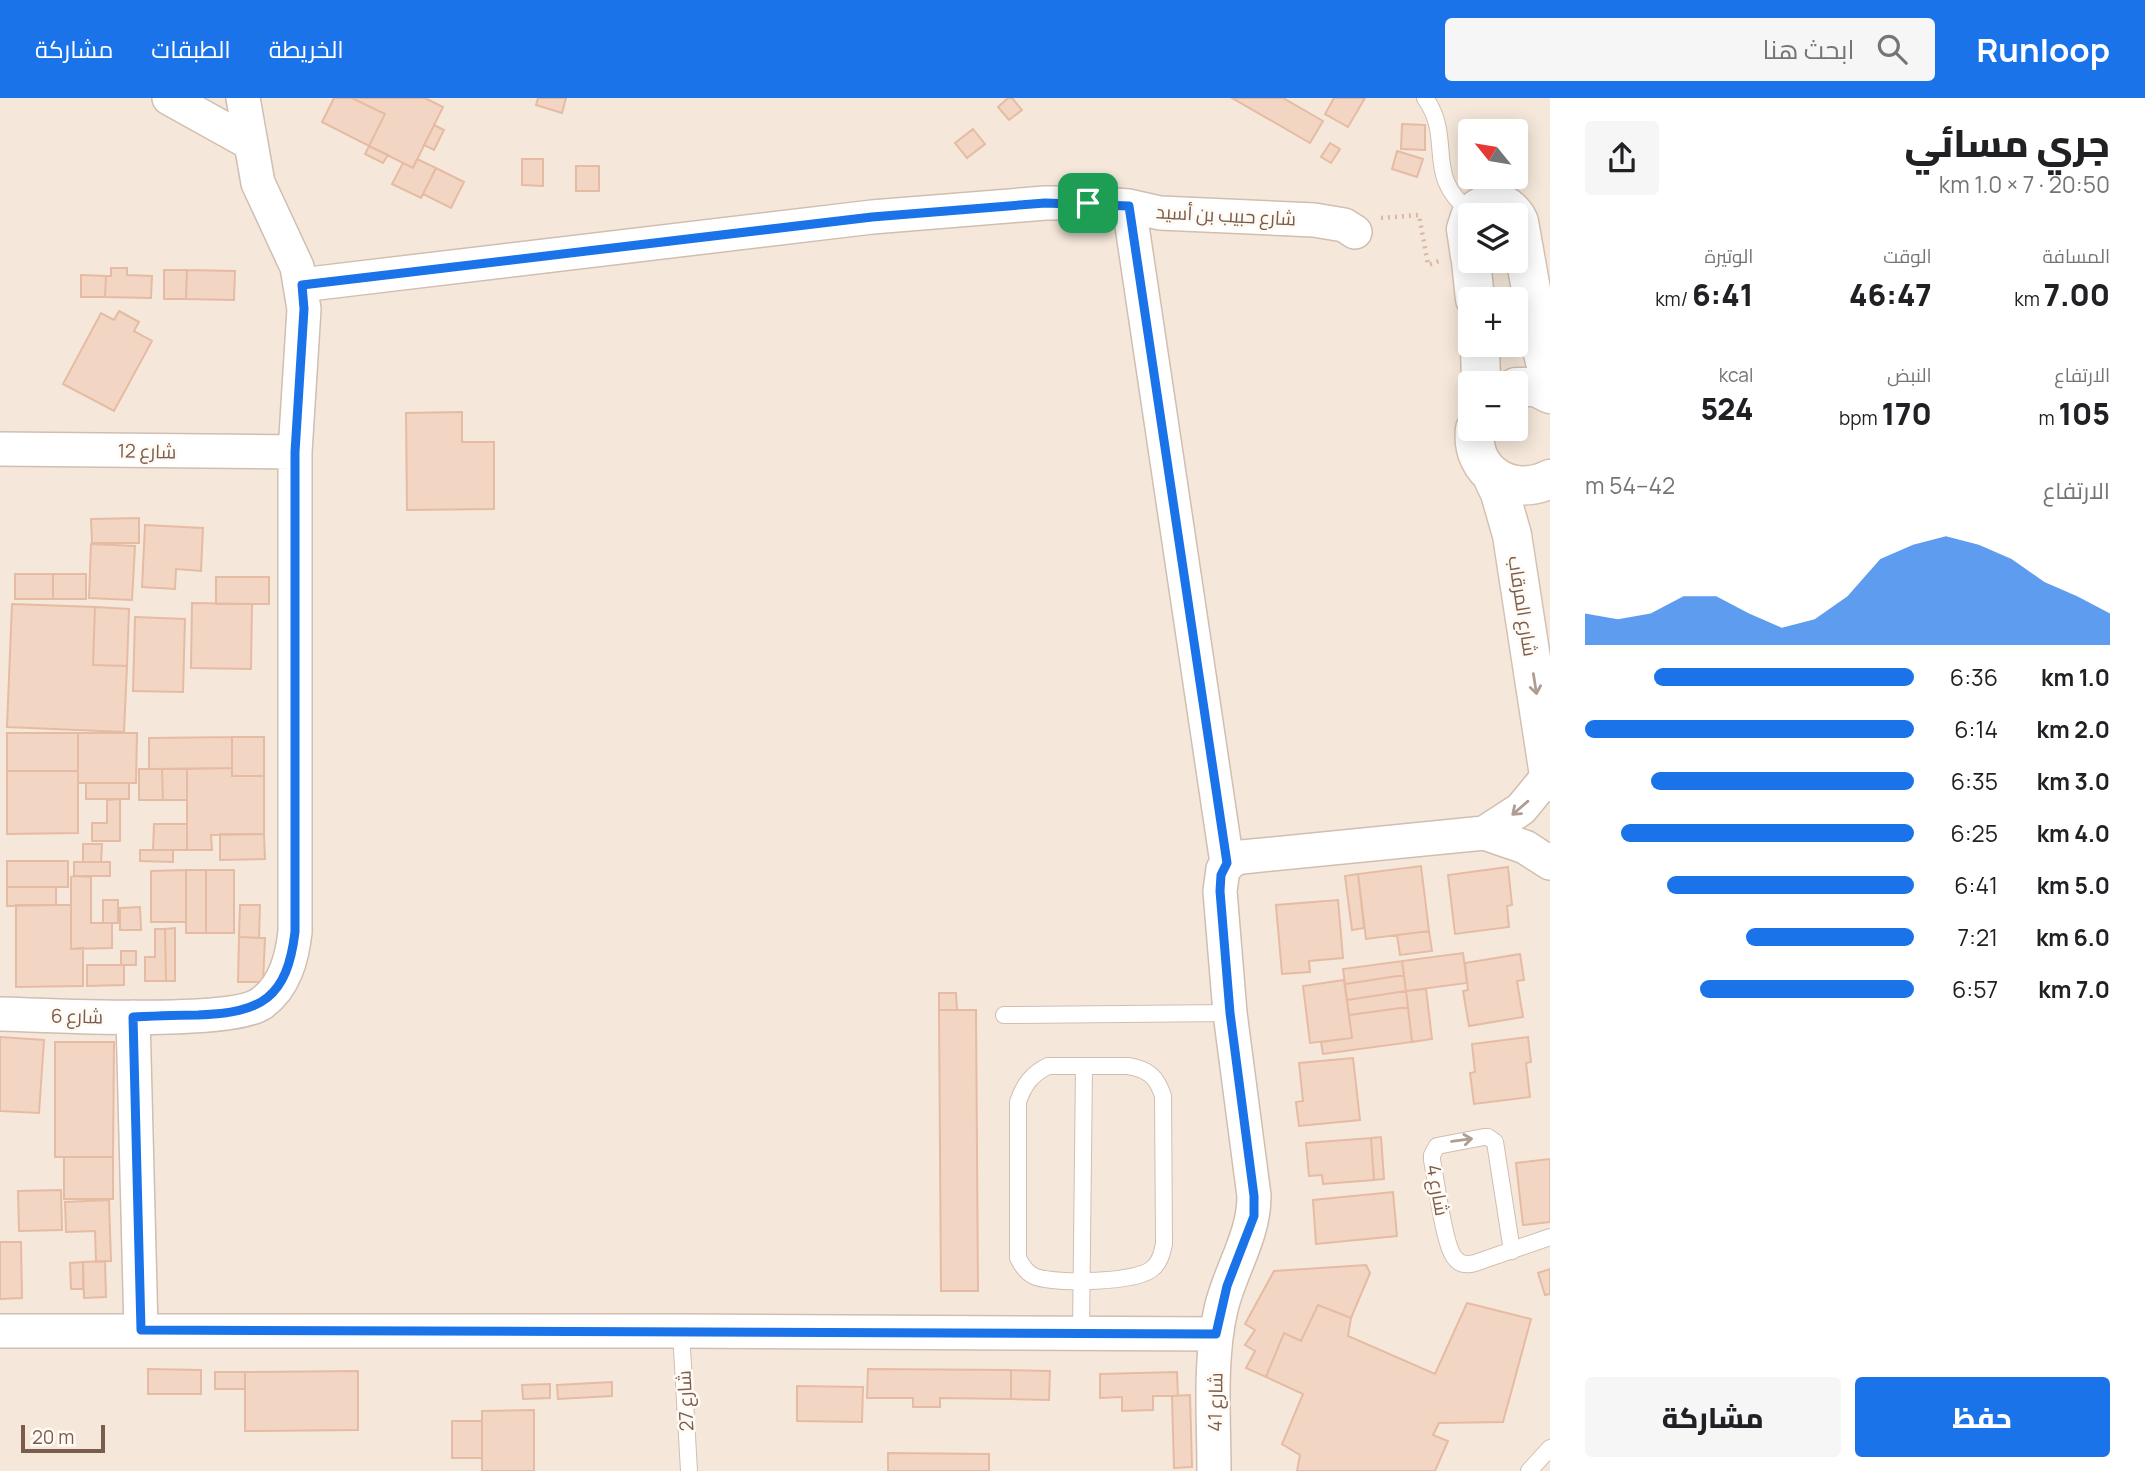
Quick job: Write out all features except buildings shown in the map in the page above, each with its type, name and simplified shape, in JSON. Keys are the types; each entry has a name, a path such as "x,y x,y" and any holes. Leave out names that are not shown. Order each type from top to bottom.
{"main road":[{"path":"1528,273 1550,381"},
{"path":"1528,387 1536,387 1550,394"},
{"name":"شارع المرقاب","path":"1476,441 1476,450 1491,474 1507,514 1512,535 1550,778"},
{"path":"1491,474 1506,483 1522,486 1539,484 1550,479"}],"street":[{"path":"169,98 250,143"},
{"path":"243,98 253,165 263,199 290,249 302,285 304,309 295,452"},
{"name":"شارع حبيب بن أسيد","path":"302,285 872,217 1045,203 1129,206 1160,213 1314,220 1342,227"},
{"name":"شارع 41","path":"1129,206 1227,863 1221,875 1220,891 1230,1013 1254,1196 1254,1216 1227,1286 1216,1334 1214,1471"},
{"name":"شارع 12","path":"0,449 295,452"},
{"name":"شارع 6","path":"0,1014 133,1017 228,1014 261,1004 274,992 289,964 295,932 295,452"},
{"path":"1484,833 1521,809 1550,778"},
{"path":"1227,863 1242,857 1484,833 1525,847 1550,863"},
{"path":"133,1017 141,1330"},
{"path":"0,1331 1216,1334"}],"lane":[{"path":"1425,98 1437,121 1443,176 1453,197 1459,203"},
{"path":"1004,1015 1230,1013"},
{"path":"1048,1066 1140,1068 1152,1074 1163,1096 1164,1244 1161,1258 1153,1269 1142,1276 1129,1279 1081,1280 1033,1276 1024,1269 1018,1258 1018,1102 1028,1080 1048,1066"},
{"path":"1081,1333 1084,1066"},
{"name":"شارع 4","path":"1512,1251 1495,1142 1484,1137 1441,1143 1433,1150 1432,1160 1449,1250 1460,1262 1468,1265 1475,1263 1534,1244 1550,1237"},
{"path":"1534,1244 1550,1249"},
{"name":"شارع 27","path":"681,1331 689,1471"},
{"path":"1529,1471 1550,1448"}],"path":[{"path":"1342,227 1419,215 1428,265 1458,259"}],"shaded area":[{"path":"0,98 1550,98 1550,1471 0,1471"}],"route":[{"path":"1088,203 1129,206 1227,863 1221,875 1220,891 1230,1013 1254,1196 1254,1216 1227,1286 1216,1334 141,1330 133,1017 245,1011 261,1004 274,992 285,974 292,954 295,932 295,452 304,309 302,285 872,217 1012,205 1088,203"}]}
